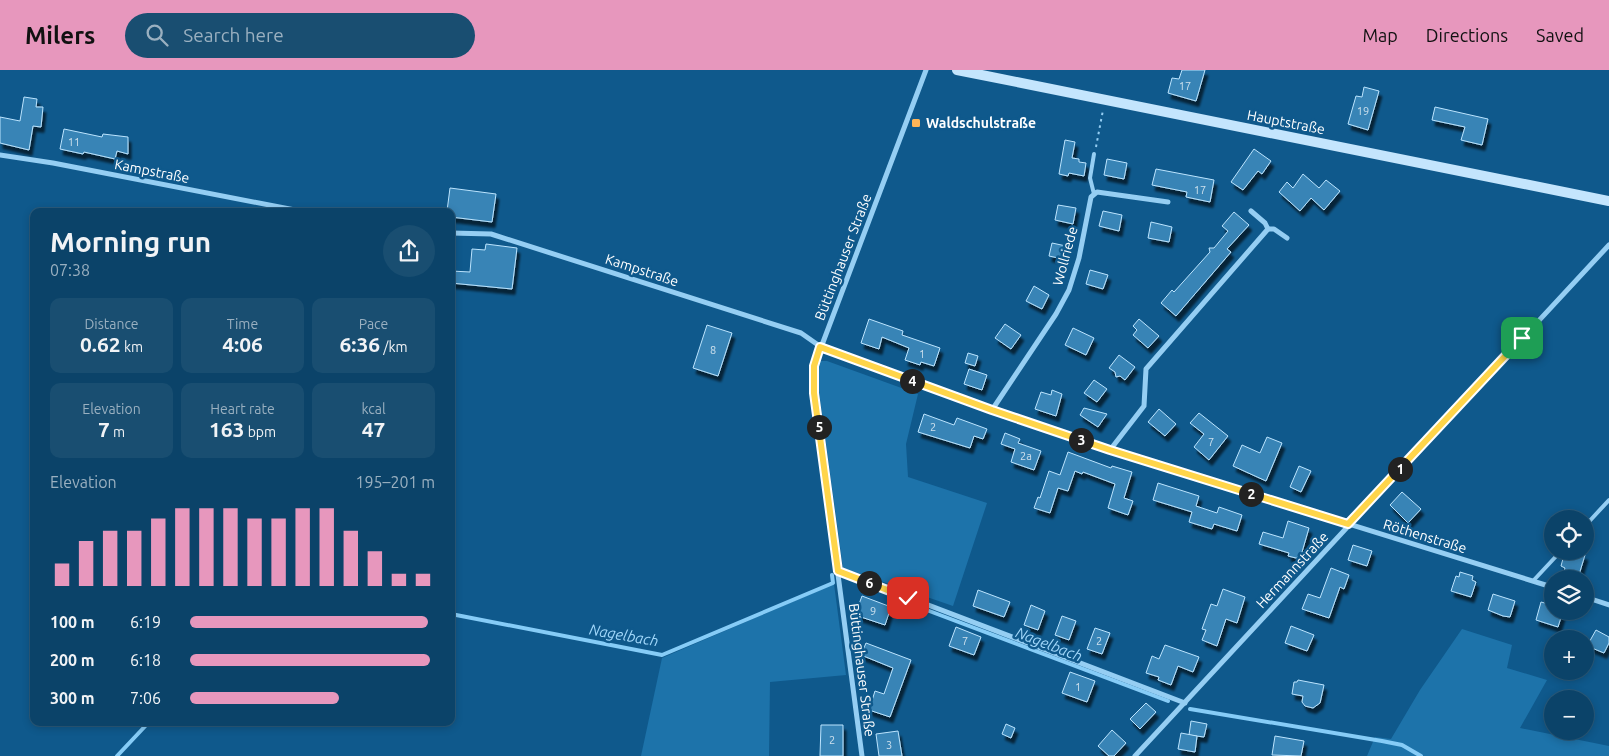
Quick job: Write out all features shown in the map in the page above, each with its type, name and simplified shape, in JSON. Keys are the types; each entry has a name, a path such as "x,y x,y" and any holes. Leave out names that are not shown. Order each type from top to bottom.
{"main road":[{"name":"Hauptstraße","path":"957,70 1609,201"}],"street":[{"name":"Büttinghauser Straße","path":"862,756 814,393 814,366 926,70"},
{"name":"Kampstraße","path":"0,155 54,163 285,208"},
{"path":"1094,194 1097,192 1168,202"},
{"name":"Wollriede","path":"992,410 1056,314 1069,290 1079,258 1091,197 1094,194"},
{"path":"1251,211 1265,223 1268,229"},
{"path":"1110,450 1144,406 1146,369 1268,229 1274,229 1287,238"},
{"name":"Kampstraße","path":"455,233 491,234 801,332 820,347"},
{"name":"Hermannstraße","path":"1135,756 1348,524 1609,245"},
{"name":"Röthenstraße","path":"820,347 992,410 1110,450 1544,584"},
{"path":"838,571 1185,703"},
{"path":"1594,600 1609,605"}],"lane":[{"path":"1094,154 1090,178 1094,194"},
{"path":"1594,516 1609,500"},
{"path":"1533,581 1553,560"}],"path":[{"path":"1094,154 1106,100"}],"shaded area":[{"path":"820,361 827,361 918,394 906,444 908,477 987,503 953,606 843,568 817,377"},
{"path":"834,584 846,675 770,682 769,756 641,756 662,658"},
{"path":"1462,629 1512,645 1507,668 1547,680 1520,728 1544,733 1544,740 1579,740 1609,746 1609,756 1367,756 1375,737 1391,739 1420,690"}],"building":[{"path":"1182,70 1205,70 1196,101 1168,93 1172,78 1179,79"},
{"path":"1364,87 1379,91 1368,130 1348,124 1356,96 1362,97"},
{"path":"24,97 37,99 36,107 43,107 41,127 33,126 29,150 0,143 0,117 20,121"},
{"path":"1435,107 1488,119 1482,145 1461,140 1465,127 1432,120"},
{"path":"64,129 102,137 103,134 128,137 128,154 117,151 115,159 60,149"},
{"path":"1065,140 1075,142 1072,158 1086,163 1084,176 1069,173 1068,176 1059,174"},
{"path":"1254,149 1271,161 1262,174 1258,171 1243,190 1231,182"},
{"path":"1107,159 1127,163 1124,179 1104,175"},
{"path":"1156,169 1214,180 1210,202 1186,197 1187,192 1152,185"},
{"path":"1303,174 1319,188 1326,180 1340,191 1324,210 1311,198 1300,211 1279,192 1287,182 1293,188"},
{"path":"450,188 496,194 492,222 455,217 455,208 447,208"},
{"path":"1058,205 1076,208 1073,224 1055,220"},
{"path":"1103,211 1122,215 1119,231 1099,226"},
{"path":"1234,212 1249,225 1227,249 1231,252 1176,316 1161,303 1172,290 1174,292 1210,252 1209,248 1214,248 1228,231 1222,226"},
{"path":"1151,222 1172,227 1169,242 1148,238"},
{"path":"1052,243 1066,246 1063,259 1049,256"},
{"path":"486,244 517,248 512,289 455,283 455,271 470,272 472,249 485,250"},
{"path":"1090,270 1108,275 1103,289 1086,284"},
{"path":"1034,286 1049,295 1042,309 1026,301"},
{"path":"869,319 903,331 902,335 940,348 934,366 921,362 920,365 905,360 909,348 882,337 879,349 861,343"},
{"path":"1139,319 1159,336 1148,348 1133,335 1137,330 1133,326"},
{"path":"1005,324 1021,335 1011,349 995,338"},
{"path":"707,325 732,333 718,376 693,368"},
{"path":"1073,328 1094,338 1086,355 1065,345"},
{"path":"968,353 978,356 975,366 965,363"},
{"path":"1119,355 1135,367 1125,380 1120,376 1116,377 1115,372 1109,368"},
{"path":"969,369 987,375 982,390 964,384"},
{"path":"1094,380 1107,389 1097,402 1084,393"},
{"path":"1052,390 1062,394 1056,416 1035,409 1041,392 1051,395"},
{"path":"1084,408 1107,414 1098,427 1080,415"},
{"path":"1159,409 1176,424 1165,436 1148,422"},
{"path":"1199,413 1228,436 1209,460 1194,447 1204,434 1190,423"},
{"path":"924,414 954,425 957,418 987,429 983,439 974,436 970,448 918,432"},
{"path":"1005,433 1020,439 1018,443 1041,451 1034,470 1011,462 1015,449 1001,444"},
{"path":"1267,437 1282,443 1266,481 1233,466 1242,445 1260,453"},
{"path":"1068,452 1111,468 1112,466 1132,472 1124,498 1133,501 1128,515 1108,508 1115,484 1083,472 1082,474 1075,471 1068,491 1058,488 1050,513 1034,508 1038,497 1040,498 1049,471 1060,475"},
{"path":"1299,466 1311,471 1301,492 1290,487"},
{"path":"1158,483 1199,496 1196,506 1217,513 1219,507 1242,515 1237,531 1214,524 1212,529 1189,522 1192,512 1153,500"},
{"path":"1402,492 1421,509 1408,523 1390,505"},
{"path":"1288,521 1309,528 1300,559 1288,556 1289,553 1259,544 1263,532 1283,538"},
{"path":"1353,545 1372,551 1367,566 1348,560"},
{"path":"1563,560 1583,560 1580,570 1564,570 1565,568 1561,566"},
{"path":"1331,568 1349,575 1344,589 1340,587 1329,618 1302,609 1308,594 1320,598"},
{"path":"1460,572 1473,576 1472,580 1476,582 1471,597 1451,591 1456,576 1459,577"},
{"path":"1223,589 1245,597 1237,623 1226,619 1217,646 1202,640 1206,630 1202,629 1211,604 1217,606"},
{"path":"978,590 1010,602 1004,617 973,606"},
{"path":"1493,594 1515,601 1510,617 1488,610"},
{"path":"862,596 891,607 885,625 855,615"},
{"path":"1541,602 1544,603 1544,620 1560,620 1558,627 1536,620"},
{"path":"1031,605 1045,611 1038,630 1024,625"},
{"path":"1062,616 1076,621 1069,640 1055,635"},
{"path":"1291,626 1314,635 1307,651 1285,643"},
{"path":"956,627 981,637 974,655 949,646"},
{"path":"1095,628 1110,633 1102,654 1087,649"},
{"path":"1596,630 1609,637 1609,643 1604,653 1594,649 1594,634"},
{"path":"866,643 911,660 890,717 869,710 875,691 884,694 893,668 861,655"},
{"path":"1165,645 1199,657 1193,672 1178,666 1171,685 1158,680 1159,677 1146,673 1152,656 1159,659"},
{"path":"1070,672 1095,681 1087,702 1062,693"},
{"path":"1298,680 1324,685 1320,703 1313,708 1305,706 1302,702 1303,696 1292,694 1294,682"},
{"path":"1146,703 1156,712 1140,729 1130,719"},
{"path":"1191,721 1207,724 1204,737 1189,735"},
{"path":"1006,724 1015,728 1011,738 1002,734"},
{"path":"821,725 843,725 843,756 820,756"},
{"path":"1112,730 1126,743 1114,756 1109,756 1098,746"},
{"path":"898,731 902,756 879,756 876,734"},
{"path":"1181,733 1197,736 1195,752 1178,749"},
{"path":"1275,736 1304,741 1301,756 1272,755"}],"waterway":[{"name":"Nagelbach","path":"455,615 662,655 833,583 832,575"},
{"name":"Nagelbach","path":"924,609 1168,701"},
{"name":"Nagelbach","path":"1190,709 1402,745 1421,756"},
{"name":"Nagelbach","path":"117,756 145,726"}],"place":[{"name":"Waldschulstraße","path":"916,123"}],"route":[{"path":"908,598 838,571 814,393 814,366 820,347 992,410 1110,450 1348,524 1522,338"}]}
